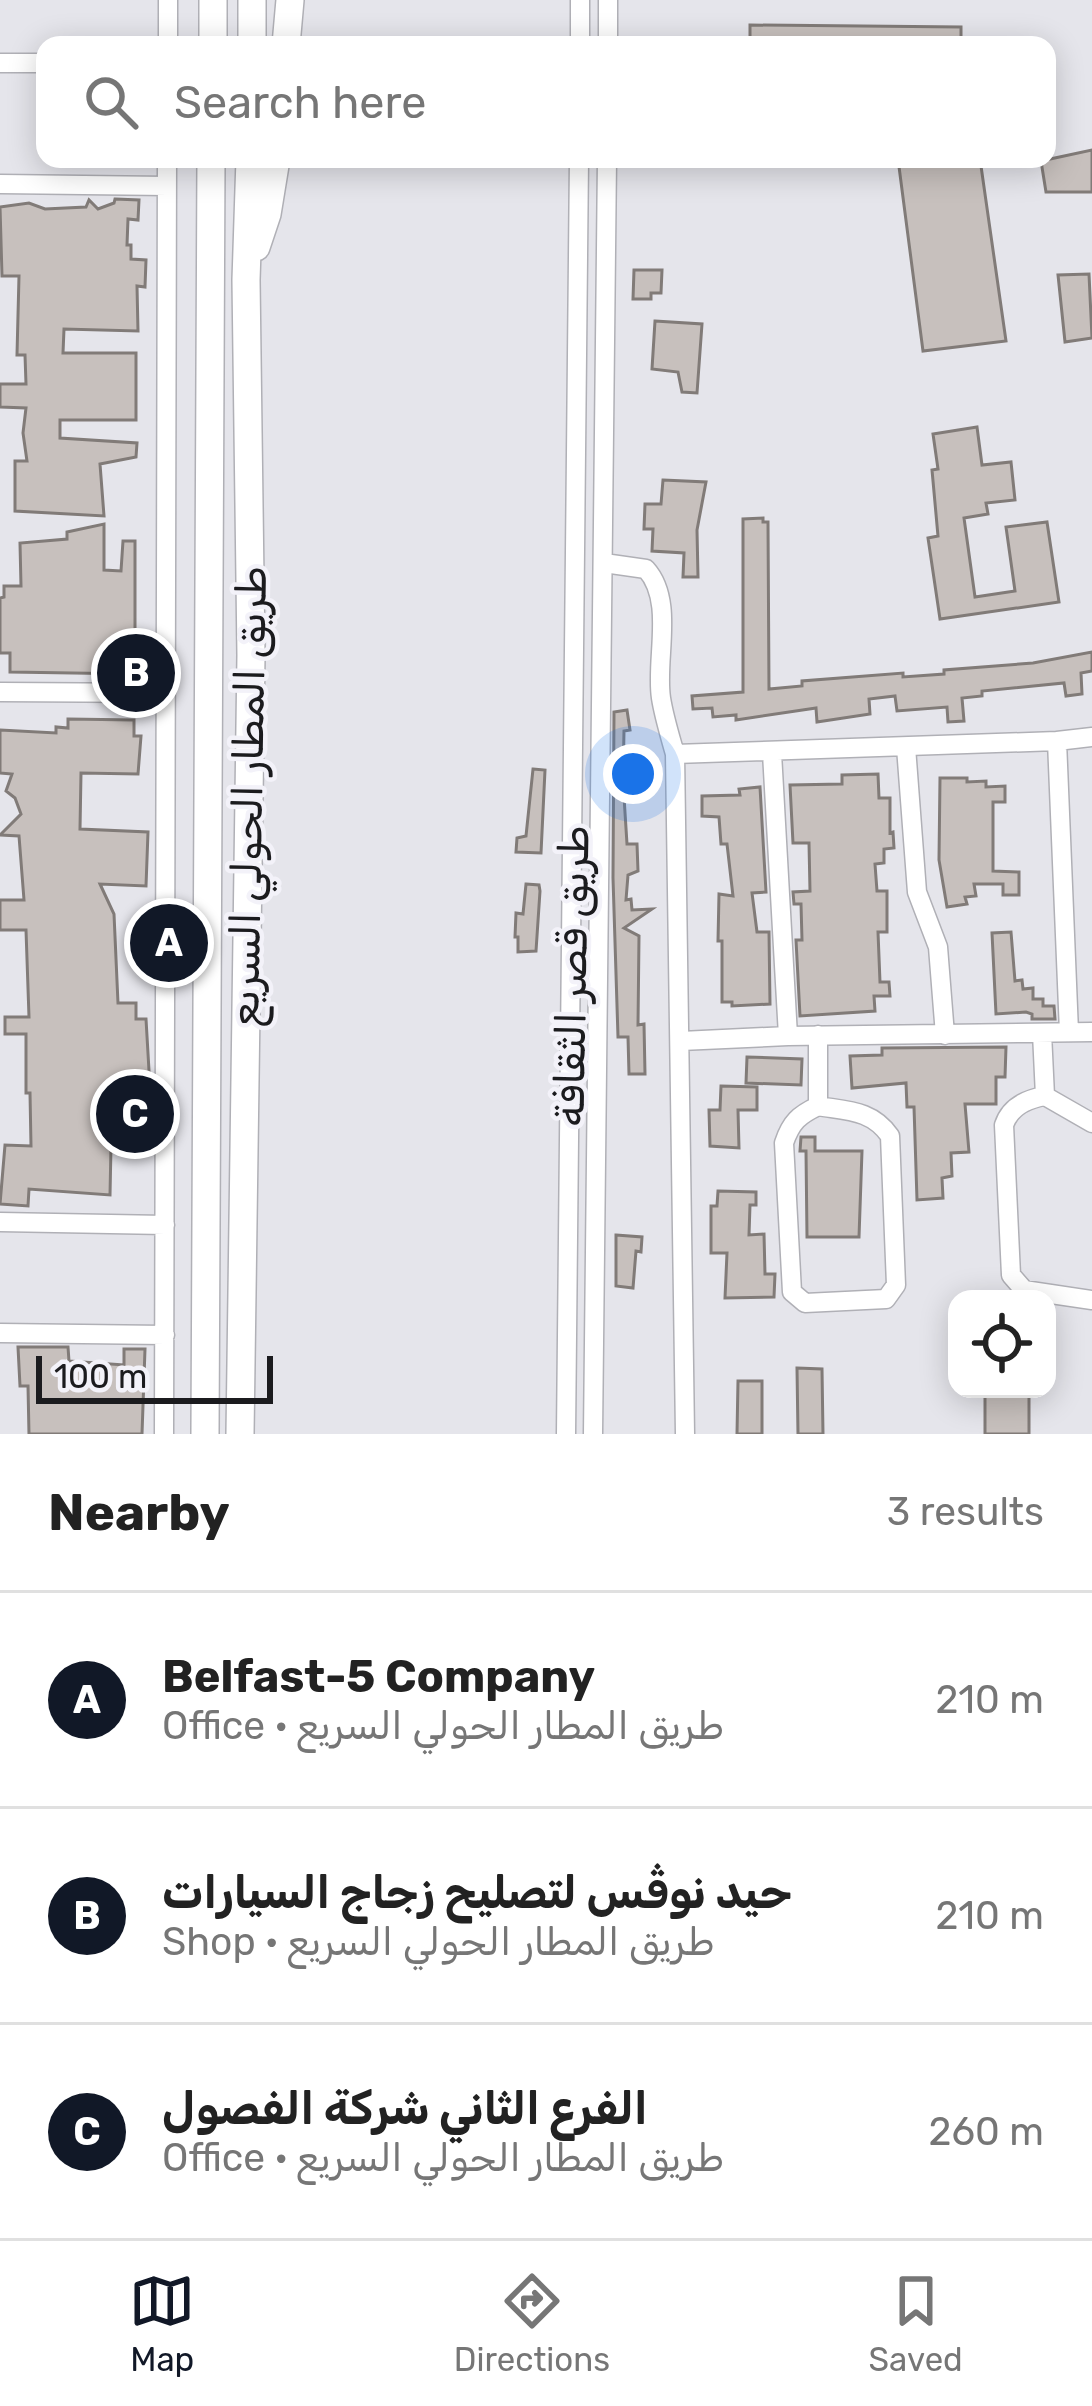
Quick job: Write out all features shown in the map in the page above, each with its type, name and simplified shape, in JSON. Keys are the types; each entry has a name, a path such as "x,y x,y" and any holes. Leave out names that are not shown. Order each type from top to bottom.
{"highway":[{"path":"213,0 213,36"},
{"path":"251,36 252,0"},
{"path":"287,36 290,0"},
{"name":"طريق المطار الحولي السريع","path":"205,1434 212,168"},
{"name":"طريق المطار الحولي السريع","path":"240,1434 251,655 246,280 250,168"},
{"path":"246,280 267,214 275,168"},
{"path":"208,572 211,580 229,590 247,582 251,573"},
{"path":"207,654 220,641 230,640 246,647 251,655"}],"street":[{"path":"167,36 169,0"},
{"path":"580,0 580,36"},
{"path":"608,0 608,36"},
{"path":"0,63 36,63"},
{"path":"164,1434 167,168"},
{"name":"طريق قصر الثقافة","path":"566,1434 579,168"},
{"path":"593,1434 607,168"},
{"path":"0,184 167,186"},
{"path":"604,563 646,568 656,579 661,695 675,754 685,1434"},
{"path":"0,692 166,693"},
{"path":"675,754 1092,737"},
{"path":"1057,741 1069,1032"},
{"path":"906,747 916,892 937,941 945,1034"},
{"path":"772,753 788,1036"},
{"path":"681,1041 1092,1032"},
{"path":"1042,1034 1045,1096"},
{"path":"818,1035 818,1106"},
{"path":"1045,1096 1092,1123"},
{"path":"1045,1096 1015,1108 1004,1125 1011,1274 1024,1290 1092,1300"},
{"path":"818,1106 865,1113 890,1136 896,1285 886,1299 805,1303 792,1292 784,1143 799,1115 818,1106"},
{"path":"0,1222 165,1225"},
{"path":"0,1333 165,1335"}],"building":[{"path":"750,25 961,27 961,36 750,36"},
{"path":"1092,150 1092,192 1046,192 1042,168 1056,168 1056,158"},
{"path":"899,168 981,168 1006,341 923,351"},
{"path":"115,199 139,200 138,220 128,219 127,245 131,245 131,259 146,260 145,287 137,286 138,331 64,329 63,353 136,353 136,420 60,420 60,438 137,443 136,457 100,464 104,516 15,511 15,461 27,461 26,408 0,407 0,384 26,384 25,355 17,355 19,276 2,276 0,207 29,203 45,209 86,207 89,200 98,209"},
{"path":"634,270 662,270 661,293 651,293 651,299 633,299"},
{"path":"1089,274 1092,338 1065,342 1058,275"},
{"path":"655,321 702,324 697,393 682,392 678,372 652,369"},
{"path":"977,427 982,465 1011,462 1015,500 986,503 988,514 964,518 975,597 1015,591 1006,527 1047,522 1059,602 940,619 928,538 938,536 933,434"},
{"path":"663,480 706,482 697,530 698,577 683,577 684,553 652,551 653,529 644,529 645,504 661,504"},
{"path":"743,519 768,522 769,689 802,686 802,681 944,674 944,670 1033,663 1092,652 1092,671 1081,673 1082,694 1066,696 1064,683 982,691 982,696 962,698 964,721 948,722 947,707 897,711 895,696 869,699 870,714 817,722 816,708 736,720 736,715 713,717 712,708 693,709 692,696 743,692"},
{"path":"104,524 104,570 121,571 123,541 135,541 135,674 10,672 10,653 0,653 0,598 4,586 21,586 20,543 67,539 67,532"},
{"path":"627,710 630,730 624,731 623,781 627,844 637,844 638,871 628,875 626,900 631,899 632,910 652,909 624,928 639,936 638,1025 644,1024 645,1074 629,1074 628,1037 618,1037 614,712"},
{"path":"68,719 134,720 134,736 141,736 138,774 81,773 80,829 148,832 146,886 100,884 114,914 118,1003 136,1003 136,1019 146,1019 151,1105 104,1107 103,1133 145,1135 144,1148 111,1146 110,1195 29,1189 28,1206 0,1204 5,1145 31,1146 26,1034 5,1034 5,1017 29,1017 26,930 0,930 0,900 24,900 19,836 0,835 21,814 15,798 6,791 12,774 0,773 0,730 56,733 56,727 68,728"},
{"path":"533,769 545,770 541,853 516,852 517,838 526,836"},
{"path":"878,774 879,798 890,798 894,848 884,849 884,863 875,864 877,891 887,891 887,932 878,932 880,982 889,982 890,996 874,996 875,1011 800,1016 796,940 802,940 801,904 794,904 793,892 810,891 809,843 793,843 790,785 842,784 842,775"},
{"path":"940,778 1005,786 1005,802 993,802 993,871 1019,872 1019,895 1003,895 1003,884 974,884 976,896 965,897 967,904 947,907 939,860"},
{"path":"760,787 766,892 752,893 757,932 769,932 770,1004 732,1006 732,1002 722,1002 722,941 718,941 719,894 733,896 727,844 721,844 719,817 702,816 702,796 740,795 739,789"},
{"path":"526,884 539,885 540,891 536,951 518,952 516,913 523,914"},
{"path":"1011,932 1015,981 1022,980 1023,989 1033,988 1033,999 1043,999 1043,1006 1054,1006 1055,1019 1032,1019 1026,1012 996,1014 992,933"},
{"path":"1006,1047 1005,1077 996,1077 996,1104 965,1104 969,1152 951,1153 952,1176 942,1178 943,1198 917,1200 914,1107 907,1107 906,1083 852,1088 850,1056 882,1055 882,1048"},
{"path":"747,1057 802,1059 801,1085 746,1083"},
{"path":"721,1086 757,1087 757,1110 738,1110 739,1148 710,1146 709,1110 720,1110"},
{"path":"801,1137 815,1137 815,1151 862,1151 859,1237 807,1237 806,1151 800,1151"},
{"path":"718,1191 756,1192 756,1205 750,1205 749,1235 764,1234 765,1274 775,1274 774,1297 725,1298 727,1253 711,1253 711,1206 717,1206"},
{"path":"616,1235 642,1237 633,1288 616,1286"},
{"path":"18,1347 68,1347 69,1361 124,1365 124,1349 145,1349 142,1434 29,1434 28,1386 20,1386"},
{"path":"797,1368 822,1369 823,1434 798,1434"},
{"path":"738,1381 762,1381 762,1434 737,1434"},
{"path":"985,1398 1029,1398 1029,1434 985,1434"}],"place":[{"name":"حيد نوڤس لتصليح زجاج السيارات","path":"136,673"},
{"name":"Belfast-5 Company","path":"169,943"},
{"name":"الفرع الثاني شركة الفصول","path":"135,1114"}]}
